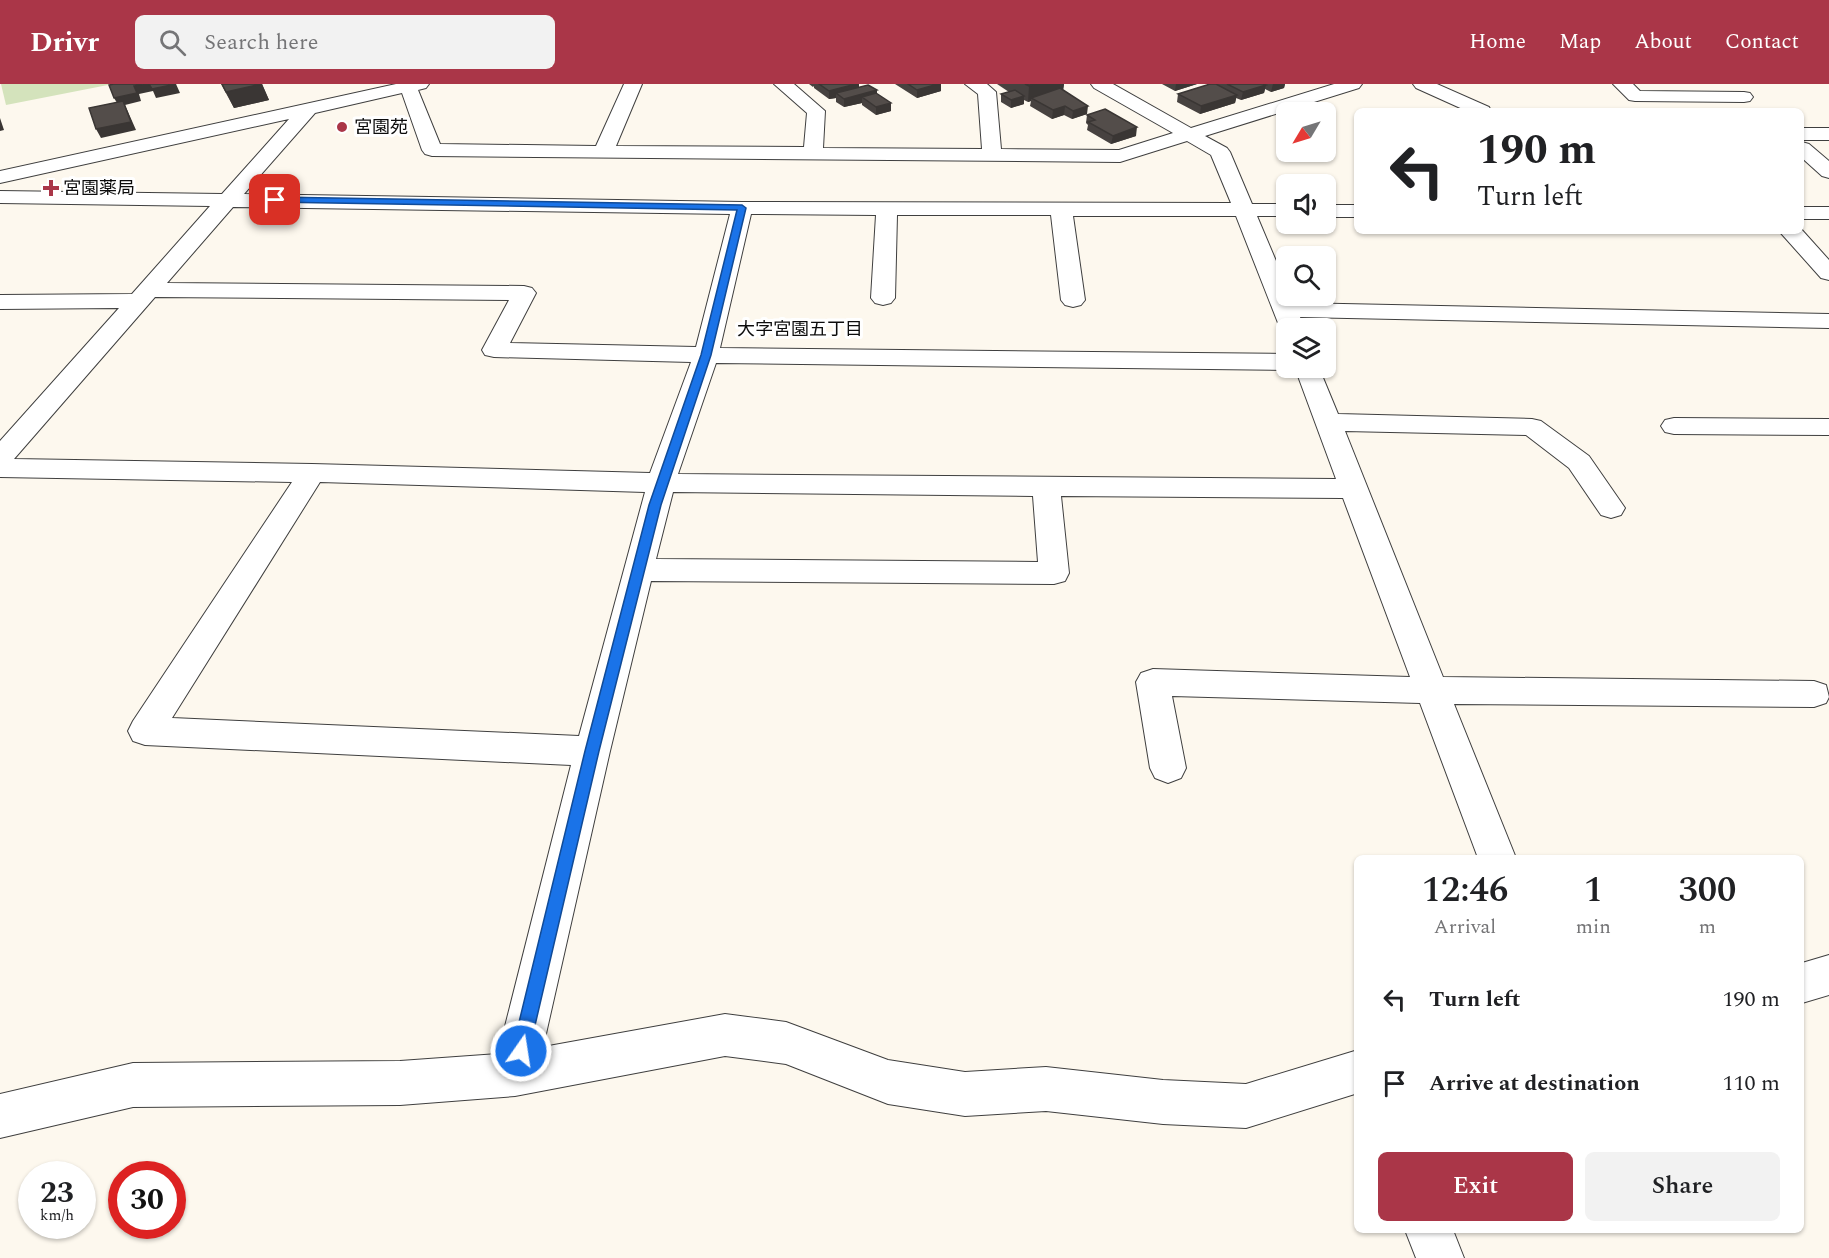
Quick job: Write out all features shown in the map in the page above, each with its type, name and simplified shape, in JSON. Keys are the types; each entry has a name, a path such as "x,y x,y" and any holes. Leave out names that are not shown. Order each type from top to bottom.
{"street":[{"path":"603,152 633,84"},
{"path":"783,84 816,111 813,153"},
{"path":"974,84 987,92 992,155"},
{"path":"1100,84 1220,152 1288,318"},
{"path":"1284,84 1310,97"},
{"path":"0,177 412,85 432,150 1120,156 1353,84"},
{"path":"1422,84 1475,108"},
{"path":"1622,84 1635,96 1744,97"},
{"path":"1729,84 1757,108"},
{"path":"0,458 308,109"},
{"path":"1804,134 1829,134"},
{"path":"1804,150 1829,172"},
{"path":"0,197 742,208 1276,210"},
{"path":"515,1074 592,751 661,483 706,355 742,208"},
{"path":"883,298 887,208"},
{"path":"1061,209 1073,300"},
{"path":"1336,211 1354,211"},
{"path":"1804,213 1829,213"},
{"path":"1793,234 1829,273"},
{"path":"0,302 143,296 524,293 494,350 1276,362"},
{"path":"1336,319 1829,321"},
{"path":"1311,378 1496,855"},
{"path":"1328,422 1532,426 1579,462 1611,508"},
{"path":"1674,426 1829,427"},
{"path":"0,468 312,473 661,483 1354,489"},
{"path":"312,473 145,730 592,751"},
{"path":"639,570 1054,573 1046,487"},
{"path":"1168,768 1153,682 1432,690 1814,694"},
{"path":"1804,982 1829,975"},
{"path":"0,1116 133,1085 400,1083 515,1074 725,1035 786,1043 888,1082 965,1094 1046,1089 1162,1102 1246,1106 1354,1072"},
{"path":"1430,1233 1440,1258"}],"green space":[{"path":"1,84 113,84 6,105"}],"building":[{"path":"143,84 134,86 137,93 114,98 109,85"},
{"path":"149,84 176,84 152,89"},
{"path":"222,84 262,84 226,92"},
{"path":"819,84 856,84 829,91"},
{"path":"908,84 938,84 917,90"},
{"path":"1216,84 1237,95 1201,106 1178,94"},
{"path":"1227,84 1263,84 1266,85 1243,92"},
{"path":"868,85 877,90 844,99 836,93"},
{"path":"1060,88 1088,106 1073,111 1065,106 1053,110 1031,98"},
{"path":"1015,90 1024,96 1011,100 1001,94"},
{"path":"876,93 891,103 876,107 862,97"},
{"path":"123,101 131,122 96,129 89,108"},
{"path":"1105,109 1137,127 1113,136 1088,122 1095,120 1087,115"}],"place":[{"name":"宮園苑","path":"342,127"},
{"name":"宮園薬局","path":"51,188"}],"district":[{"name":"大字宮園五丁目","path":"800,329"}],"route":[{"path":"275,200 742,208 706,355 655,505 592,751 521,1051"}]}
